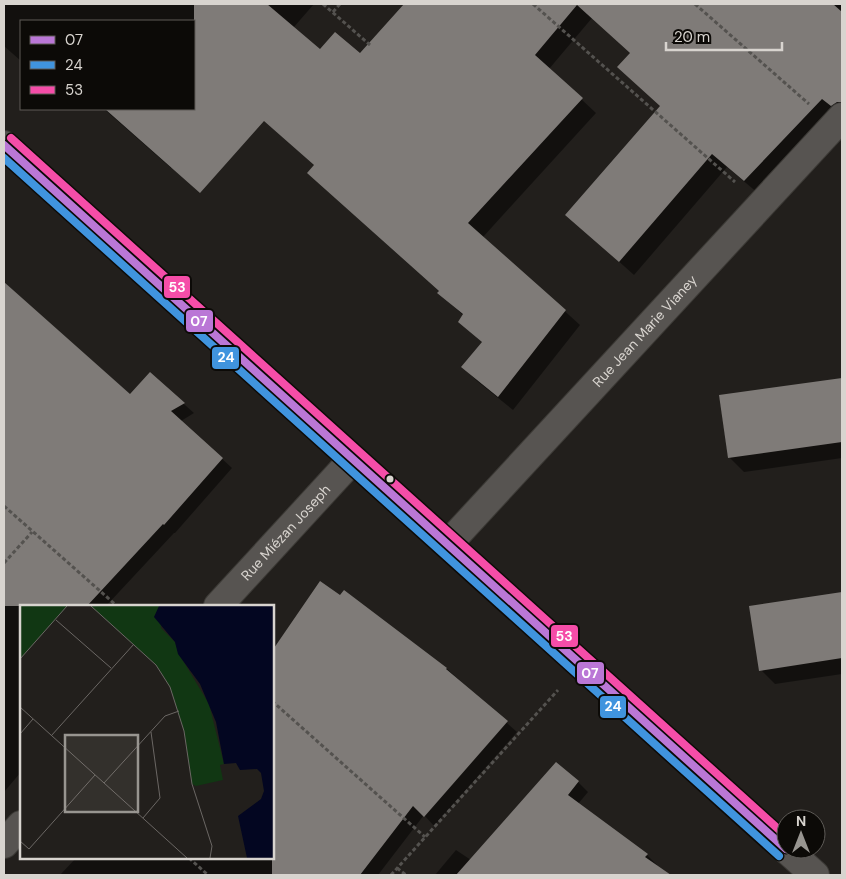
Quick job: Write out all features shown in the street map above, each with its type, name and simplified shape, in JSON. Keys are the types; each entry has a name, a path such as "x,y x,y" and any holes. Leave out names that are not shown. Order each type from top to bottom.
{"street":[{"name":"Rue Jean Marie Vianey","path":"448,544 838,121"},
{"path":"4,145 776,840"},
{"name":"Rue Miézan Joseph","path":"219,605 353,459"},
{"path":"4,844 20,826"},
{"path":"797,859 815,875"}],"path":[{"path":"323,4 370,44"},
{"path":"333,12 340,4"},
{"path":"533,4 761,205"},
{"path":"695,4 838,121"},
{"path":"4,506 116,605"},
{"path":"4,563 32,532"},
{"path":"390,875 581,664"},
{"path":"274,703 425,837"},
{"path":"190,859 208,875"},
{"path":"397,868 406,875"}],"building":[{"path":"194,4 267,4 320,49 335,32 360,53 404,4 833,4 842,12 842,102 837,102 831,106 822,99 744,181 712,154 619,262 565,215 660,106 617,67 630,53 577,5 535,55 583,98 468,223 566,310 498,397 461,367 482,342 458,322 463,314 437,293 439,291 307,173 314,165 264,121 200,193 106,110 195,110"},
{"path":"4,282 130,394 150,372 185,403 171,411 223,458 164,525 88,605 4,606"},
{"path":"842,378 842,442 728,458 719,395"},
{"path":"320,581 340,595 344,590 447,668 508,721 424,817 413,806 360,875 272,875 272,859 274,859 274,648"},
{"path":"842,592 842,658 759,671 749,606"},
{"path":"556,762 579,781 568,795 648,854 645,857 671,875 456,875"}],"transit line":[{"name":"53","path":"11,138 776,827"},
{"name":"07","path":"4,145 776,840"},
{"name":"24","path":"4,158 776,853"}]}
